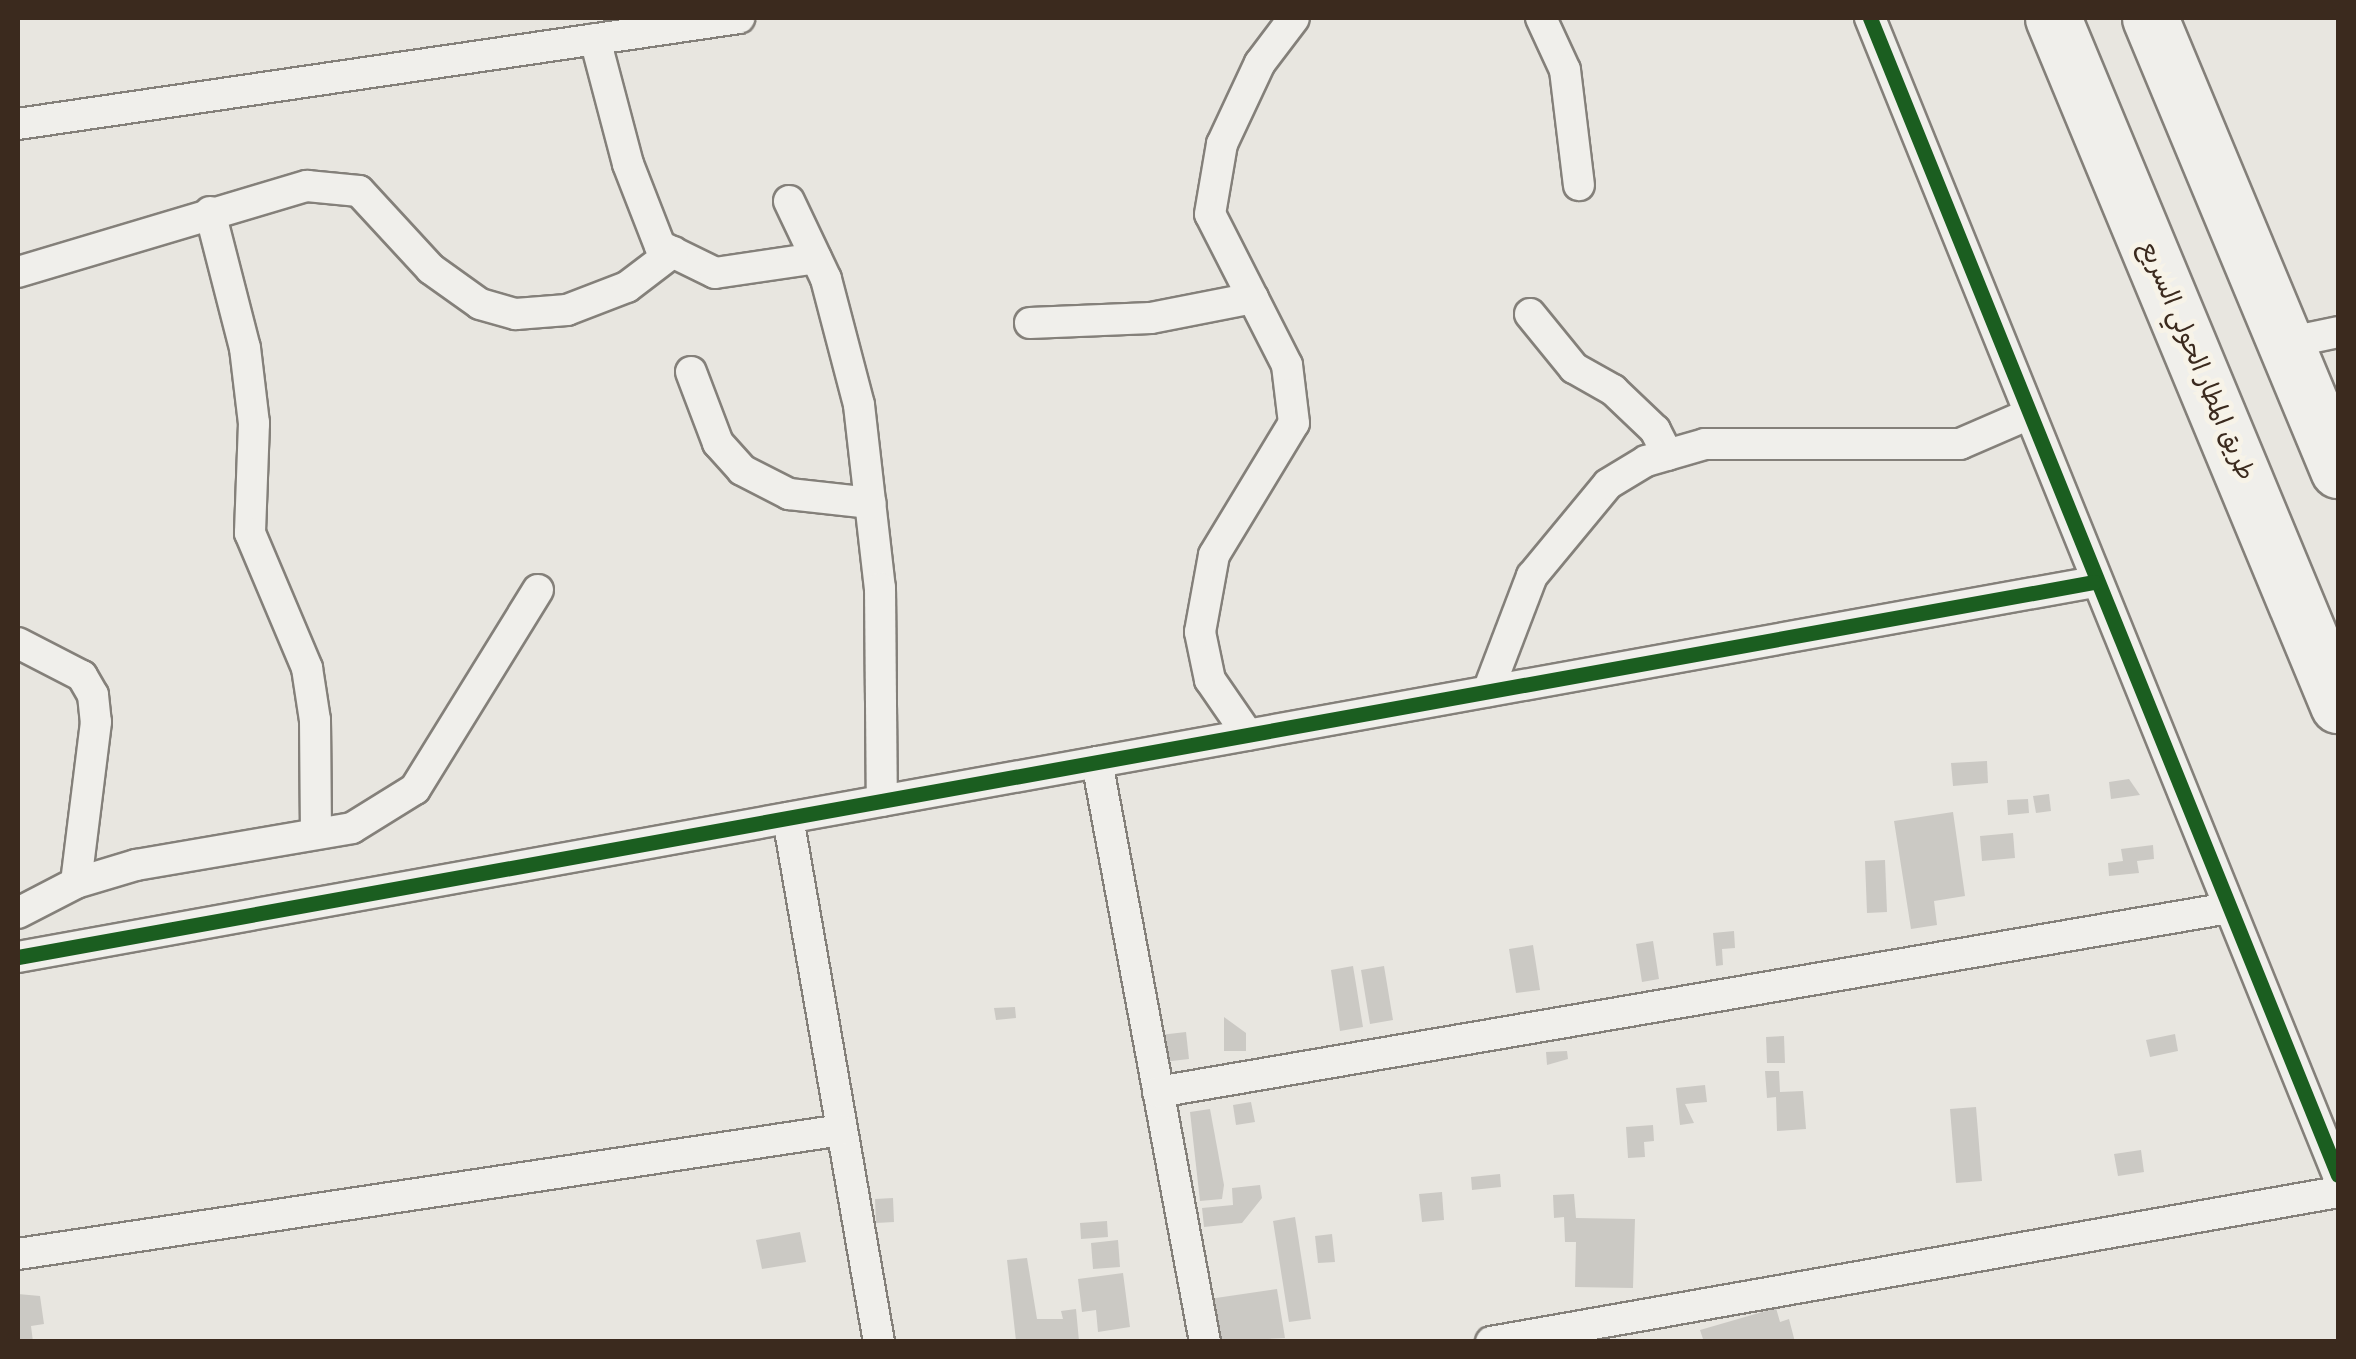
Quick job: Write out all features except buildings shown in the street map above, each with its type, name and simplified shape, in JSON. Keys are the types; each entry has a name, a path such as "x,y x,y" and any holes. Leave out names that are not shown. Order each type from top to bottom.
{"highway":[{"name":"طريق المطار الحولي السريع","path":"2053,18 2338,705"},
{"path":"2150,18 2338,470"}],"street":[{"path":"18,124 739,18"},
{"path":"1248,735 1210,680 1200,632 1214,555 1294,423 1287,365 1210,214 1222,144 1260,62 1294,18"},
{"path":"1541,18 1565,70 1579,186"},
{"path":"1870,18 2094,582 2338,1175"},
{"path":"594,39 628,164 660,246 716,273 816,258"},
{"path":"18,272 306,186 359,191 432,269 480,304 516,314 567,310 612,293 673,252"},
{"path":"788,201 816,258 860,406 880,588 882,801"},
{"path":"210,212 245,348 254,422 250,533 307,668 315,720 316,834"},
{"path":"1030,323 1151,318 1253,298"},
{"path":"1530,314 1574,368 1612,390 1655,430 1668,455"},
{"path":"2286,343 2338,332"},
{"path":"691,372 718,443 742,470 788,494 871,503"},
{"path":"1488,692 1532,576 1565,530 1608,484 1668,455 1706,444 1960,444 2027,415"},
{"path":"18,957 2094,582"},
{"path":"18,914 76,883 136,865 352,828 414,789 538,590"},
{"path":"18,643 82,676 93,695 96,722 76,883"},
{"path":"1097,762 1204,1342"},
{"path":"788,818 879,1342"},
{"path":"1158,1092 2228,908"},
{"path":"18,1254 842,1130"},
{"path":"1501,1341 2338,1192"}],"cycle path":[{"path":"1870,18 2338,1175"},
{"path":"18,957 2094,582"}]}
